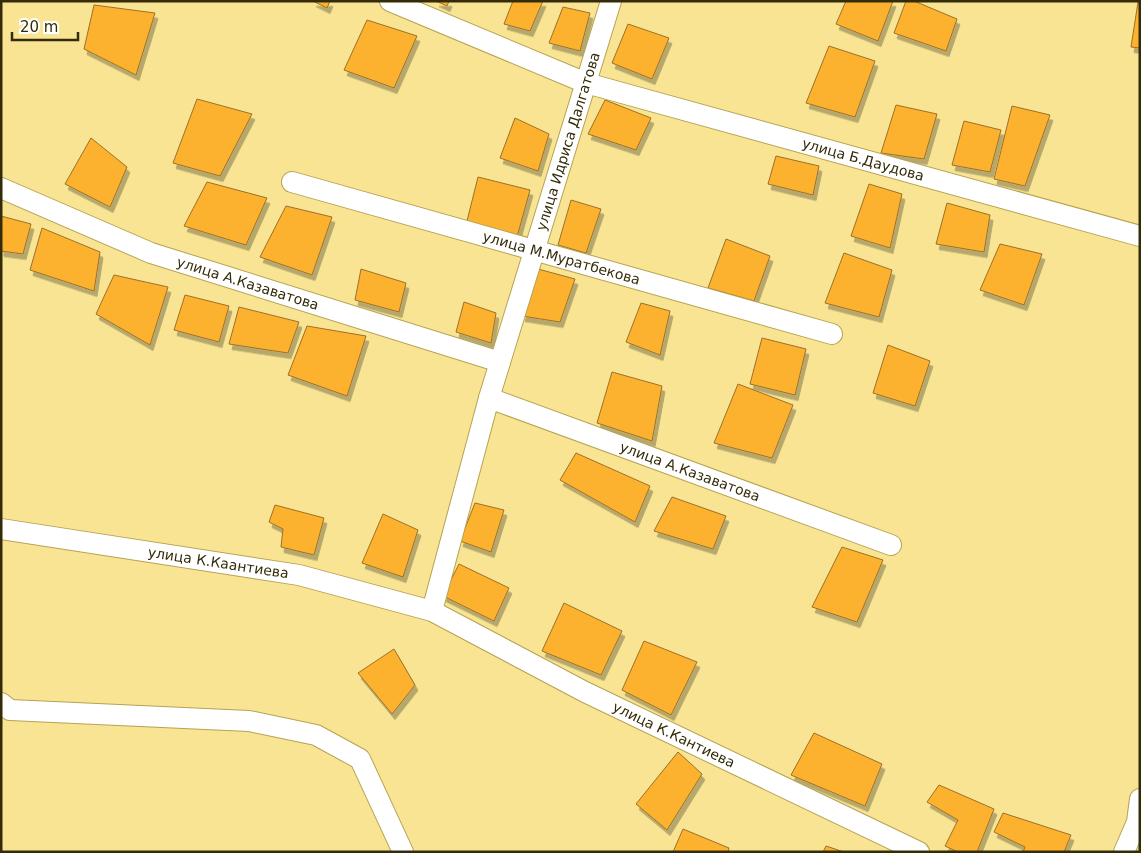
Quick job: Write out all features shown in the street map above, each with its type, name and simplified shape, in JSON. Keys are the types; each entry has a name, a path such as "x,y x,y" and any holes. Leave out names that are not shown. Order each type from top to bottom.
{"street":[{"name":"улица Б.Даудова","path":"390,1 586,83 1140,236"},
{"name":"улица Идриса Далгатова","path":"432,611 489,398 611,1"},
{"name":"улица М.Муратбекова","path":"292,182 534,252 832,334"},
{"name":"улица А.Казаватова","path":"1,188 151,253 500,362"},
{"name":"улица А.Казаватова","path":"489,398 891,546"},
{"name":"улица К.Каантиева","path":"1,528 299,575 432,611"},
{"name":"улица К.Кантиева","path":"432,611 585,692 894,846 919,852"},
{"path":"1,703 10,710 249,721 316,735 360,759 403,852"},
{"path":"1124,852 1136,822 1140,798"}],"building":[{"path":"313,1 330,1 327,8"},
{"path":"436,1 449,1 447,6"},
{"path":"513,1 543,1 530,31 504,24"},
{"path":"846,1 893,1 878,41 836,24"},
{"path":"906,1 914,1 957,19 946,51 894,33"},
{"path":"1138,2 1140,2 1140,48 1131,47"},
{"path":"94,5 155,13 136,75 84,49"},
{"path":"563,7 590,13 580,51 549,43"},
{"path":"367,20 417,36 394,88 344,70"},
{"path":"628,24 669,38 652,79 612,63"},
{"path":"829,46 875,61 855,117 806,103"},
{"path":"197,99 252,114 220,176 173,163"},
{"path":"605,100 651,118 636,150 588,134"},
{"path":"896,105 937,114 924,159 881,153"},
{"path":"1012,106 1050,115 1025,186 994,179"},
{"path":"515,118 549,134 538,171 500,158"},
{"path":"964,121 1001,130 990,172 952,165"},
{"path":"91,138 127,167 110,207 65,184"},
{"path":"776,156 819,166 813,195 768,184"},
{"path":"478,177 530,190 517,237 466,225"},
{"path":"207,182 267,198 246,245 184,226"},
{"path":"869,184 902,194 890,248 851,236"},
{"path":"571,200 601,209 586,253 558,245"},
{"path":"947,203 990,215 984,252 936,244"},
{"path":"286,206 332,217 312,275 260,257"},
{"path":"1,216 31,224 23,254 1,251"},
{"path":"42,228 100,252 94,291 30,270"},
{"path":"726,239 770,256 754,301 708,288"},
{"path":"1000,244 1042,254 1024,305 980,290"},
{"path":"844,253 892,270 879,317 825,303"},
{"path":"361,269 406,283 399,312 355,300"},
{"path":"538,269 575,279 560,322 522,316"},
{"path":"114,275 168,287 150,345 96,314"},
{"path":"185,295 229,306 219,342 174,330"},
{"path":"464,302 496,313 491,343 456,332"},
{"path":"641,303 670,311 660,355 626,342"},
{"path":"239,307 299,322 288,353 229,344"},
{"path":"307,326 366,336 347,396 288,375"},
{"path":"762,338 806,349 795,395 750,384"},
{"path":"888,345 930,361 915,406 873,393"},
{"path":"612,372 662,386 652,441 597,423"},
{"path":"738,384 793,405 772,458 714,443"},
{"path":"576,453 650,486 635,522 560,480"},
{"path":"672,497 726,516 713,549 654,531"},
{"path":"475,503 504,510 491,552 460,541"},
{"path":"275,505 324,518 314,555 281,547 283,529 269,522"},
{"path":"383,514 418,530 403,577 362,563"},
{"path":"842,547 883,560 857,622 812,607"},
{"path":"459,564 509,588 494,621 443,596"},
{"path":"564,603 622,631 601,675 542,651"},
{"path":"644,641 697,662 671,715 622,690"},
{"path":"394,649 415,685 392,714 358,673"},
{"path":"814,733 882,764 865,806 791,775"},
{"path":"678,752 702,774 667,830 636,804"},
{"path":"939,785 994,809 977,852 958,852 945,846 958,820 927,802"},
{"path":"1003,813 1071,835 1064,852 1023,852 1025,847 994,832"},
{"path":"683,829 729,848 728,852 673,852"},
{"path":"826,846 844,852 823,852"}]}
